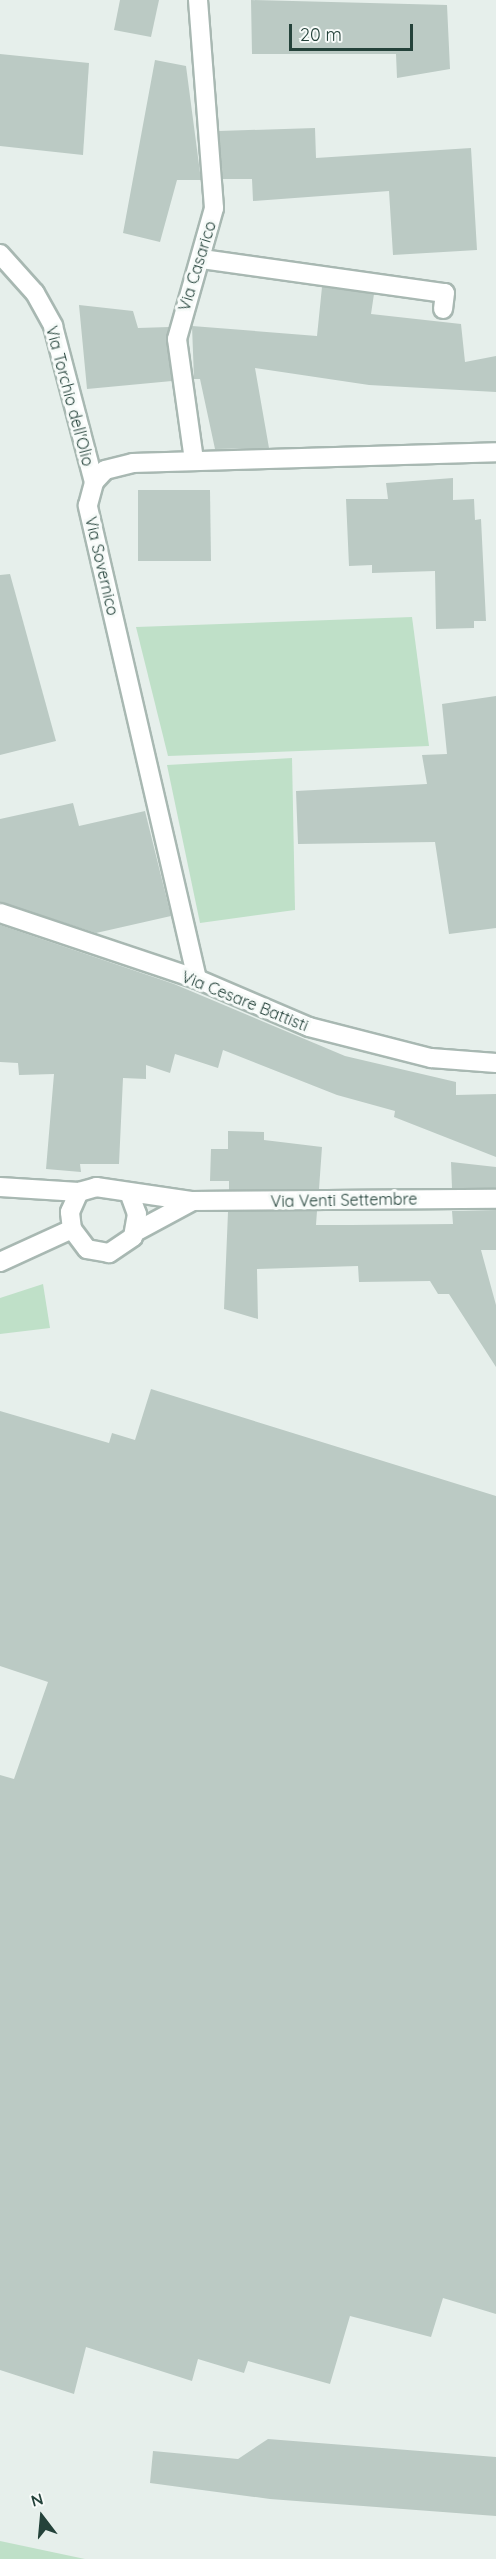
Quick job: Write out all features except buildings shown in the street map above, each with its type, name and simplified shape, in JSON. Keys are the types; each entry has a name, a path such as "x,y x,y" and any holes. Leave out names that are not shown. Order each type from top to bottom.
{"street":[{"name":"Via Casarico","path":"194,460 177,339 202,259 214,208 198,0"},
{"name":"Via Torchio dell'Olio","path":"0,254 36,293 53,326 94,482"},
{"path":"202,259 445,293 443,309"},
{"path":"94,482 105,470 133,463 496,452"},
{"name":"Via Sovernico","path":"94,482 88,505 197,979"},
{"name":"Via Cesare Battisti","path":"0,913 197,979 309,1027 431,1058 496,1063"},
{"path":"0,1188 79,1192 110,1186 130,1195 137,1231 120,1249 98,1253 87,1249 72,1229 70,1212 79,1192"},
{"name":"Via Venti Settembre","path":"130,1195 191,1201 496,1198"},
{"name":"Via Venti Settembre","path":"137,1231 191,1201"},
{"path":"0,1262 72,1229"}],"green space":[{"path":"412,617 429,746 168,756 136,627"},
{"path":"292,758 295,910 200,923 167,765"},
{"path":"43,1284 50,1328 0,1334 0,1298"},
{"path":"0,2541 85,2559 0,2559"}]}
